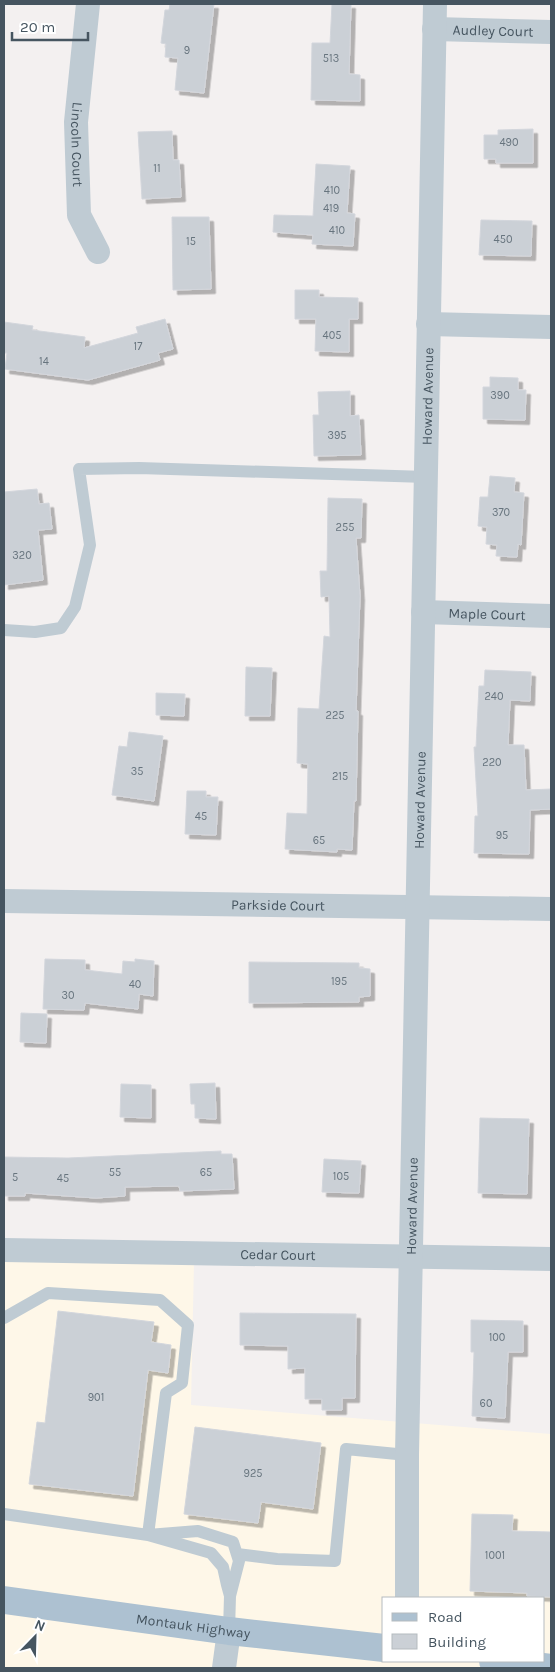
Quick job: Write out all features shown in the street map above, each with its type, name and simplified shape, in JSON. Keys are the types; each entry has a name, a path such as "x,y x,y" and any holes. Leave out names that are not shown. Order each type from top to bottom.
{"main road":[{"name":"Montauk Highway","path":"4,1600 229,1631 382,1648"},
{"path":"501,1664 551,1668"}],"street":[{"name":"Lincoln Court","path":"88,4 76,122 79,215 98,252"},
{"name":"Howard Avenue","path":"408,1597 407,1455 435,4"},
{"name":"Audley Court","path":"434,29 551,32"},
{"path":"428,324 551,327"},
{"name":"Maple Court","path":"423,612 551,616"},
{"name":"Parkside Court","path":"4,901 551,909"},
{"name":"Cedar Court","path":"4,1250 551,1259"},
{"path":"224,1668 229,1631"}],"lane":[{"path":"4,630 35,632 61,628 75,607 90,545 79,469 139,468 426,477"},
{"path":"4,1318 48,1293 160,1300 188,1325 182,1383 166,1393 148,1535"},
{"path":"237,1554 277,1559 335,1561 346,1449 407,1455"},
{"path":"4,1514 148,1535 211,1553 223,1567 230,1596"},
{"path":"148,1535 198,1531 233,1542 239,1561 230,1596 229,1631"}],"shaded area":[{"path":"4,1259 194,1262 191,1405 551,1434 551,1668 4,1668"}],"building":[{"path":"170,4 214,4 204,93 175,90 178,58 165,57 166,44 161,43 165,10 169,10"},
{"path":"332,4 351,4 349,74 360,75 360,101 311,100 312,43 330,43"},
{"path":"533,129 533,163 496,163 496,159 484,159 484,135 498,135 498,130"},
{"path":"172,131 173,160 179,160 181,197 142,199 138,132"},
{"path":"316,164 350,166 347,213 355,214 353,246 312,244 313,235 273,232 274,215 313,216"},
{"path":"172,217 209,217 211,289 173,290"},
{"path":"481,220 532,221 531,256 479,255"},
{"path":"295,290 319,290 319,297 358,298 358,319 349,319 349,352 315,351 316,319 295,319"},
{"path":"165,319 173,349 158,353 160,360 88,380 5,369 7,353 4,353 4,322 33,326 32,330 85,337 84,348 138,333 136,327"},
{"path":"490,377 518,378 518,390 526,390 525,420 483,419 483,387 490,387"},
{"path":"350,391 350,416 359,415 361,455 314,456 313,415 319,415 318,392"},
{"path":"490,476 515,478 514,492 524,493 521,545 518,544 517,557 496,556 497,545 486,544 487,527 478,526 480,497 488,497"},
{"path":"37,489 39,504 49,503 52,529 38,530 43,580 4,585 4,492"},
{"path":"328,498 362,499 361,538 356,538 360,596 356,711 358,711 356,801 354,801 352,850 337,849 337,852 285,849 287,813 307,814 308,764 297,763 298,708 319,709 324,636 330,637 329,596 321,597 320,571 327,571"},
{"path":"246,667 272,668 270,716 245,716"},
{"path":"485,670 531,672 530,701 510,700 508,745 524,745 526,790 551,789 551,809 530,810 529,854 474,853 475,816 478,816 474,747 476,747 479,686 484,686"},
{"path":"156,693 185,694 184,716 156,715"},
{"path":"129,732 163,736 154,801 112,795 119,746 127,747"},
{"path":"187,791 206,791 206,797 218,797 216,835 185,834"},
{"path":"45,959 85,960 85,970 122,974 123,961 135,962 135,959 154,961 153,996 139,994 138,1009 85,1003 84,1010 43,1009"},
{"path":"249,962 359,963 359,968 370,969 370,996 359,997 359,1002 249,1003"},
{"path":"21,1013 47,1014 46,1043 20,1042"},
{"path":"215,1083 216,1119 195,1118 195,1104 191,1104 190,1084"},
{"path":"121,1084 151,1085 151,1118 120,1117"},
{"path":"480,1118 529,1119 527,1194 478,1193"},
{"path":"221,1151 221,1154 232,1154 234,1189 180,1191 179,1186 125,1187 125,1196 96,1198 25,1193 25,1196 4,1196 4,1157 68,1158"},
{"path":"324,1159 361,1161 359,1193 322,1192"},
{"path":"58,1311 154,1322 151,1342 171,1345 168,1373 148,1370 133,1496 29,1484 37,1422 45,1423"},
{"path":"240,1313 356,1314 355,1398 342,1398 342,1410 322,1410 322,1399 305,1399 305,1368 288,1369 288,1346 240,1345"},
{"path":"471,1320 523,1321 523,1352 508,1352 505,1418 472,1416 474,1352 471,1352"},
{"path":"195,1427 321,1443 313,1509 261,1502 258,1523 184,1514"},
{"path":"472,1514 513,1515 512,1531 551,1532 551,1597 527,1596 527,1593 470,1591"}]}
